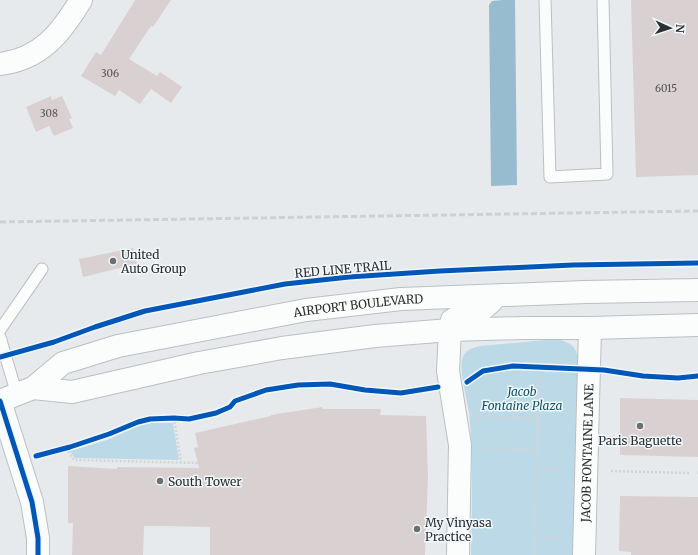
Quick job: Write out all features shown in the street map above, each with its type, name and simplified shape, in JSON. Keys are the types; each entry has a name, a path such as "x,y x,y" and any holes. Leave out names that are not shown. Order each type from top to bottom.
{"main road":[{"path":"0,64 9,63 27,57 49,43 61,30 81,0"},
{"name":"AIRPORT BOULEVARD","path":"12,396 63,363 118,346 306,310 401,299 698,290"},
{"path":"458,555 460,445 448,371 450,330 452,320 470,310 483,309 498,295"},
{"path":"38,555 38,538 12,396 72,392 199,363 282,348 375,336 450,330 698,325"},
{"name":"JACOB FONTAINE LANE","path":"584,555 590,328"}],"lane":[{"path":"545,0 550,177 607,174 603,0"},
{"path":"0,330 42,269"},
{"path":"0,337 12,396"}],"path":[{"path":"533,367 546,368"},
{"path":"534,555 539,368"},
{"path":"474,419 481,416 538,418"},
{"path":"165,418 181,418"},
{"path":"174,418 181,462"},
{"path":"59,450 68,448 74,460 181,462 199,464"},
{"path":"476,448 537,450"},
{"path":"537,468 573,469"},
{"path":"611,471 689,473"},
{"path":"535,538 564,540"}],"green space":[{"name":"Jacob Fontaine Plaza","path":"557,339 570,344 575,349 579,362 574,555 471,555 471,437 469,413 461,366 463,357 469,350 480,346"},
{"path":"152,423 173,423 179,460 75,458 70,451 107,440 138,426"}],"shaded area":[{"path":"515,0 517,185 491,186 489,5 492,1"}],"building":[{"path":"135,0 171,0 153,27 151,26 129,59 157,76 160,72 182,87 171,103 151,89 140,104 119,90 115,96 81,76 96,52 101,55"},
{"path":"631,0 698,0 698,175 636,177"},
{"path":"51,96 52,100 62,96 72,118 69,119 73,128 54,136 49,126 36,132 26,107"},
{"path":"133,248 137,264 83,277 79,259"},
{"path":"620,398 698,400 698,457 620,455"},
{"name":"South Tower","path":"322,407 323,409 381,409 380,415 426,416 428,475 425,555 210,555 210,527 144,526 143,555 72,555 73,523 68,523 68,466 117,469 117,467 199,468 194,448 198,447 195,433 271,415"},
{"path":"620,496 698,497 698,555 631,555 631,552 619,551"}],"railway":[{"path":"0,222 698,211"}],"cycle path":[{"name":"RED LINE TRAIL","path":"0,357 54,342 145,311 285,284 349,277 440,271 573,265 698,263"},
{"path":"467,382 483,371 513,366 604,370 643,376 678,378 698,376"},
{"path":"36,456 70,447 150,419 189,419 216,413 230,407 235,401 266,390 298,385 330,384 365,390 401,393 438,387"},
{"path":"0,401 32,502 38,538 38,555"}],"place":[{"name":"United Auto Group","path":"113,261"},
{"name":"Paris Baguette","path":"640,426"},
{"name":"South Tower","path":"160,481"},
{"name":"My Vinyasa Practice","path":"417,529"}]}
